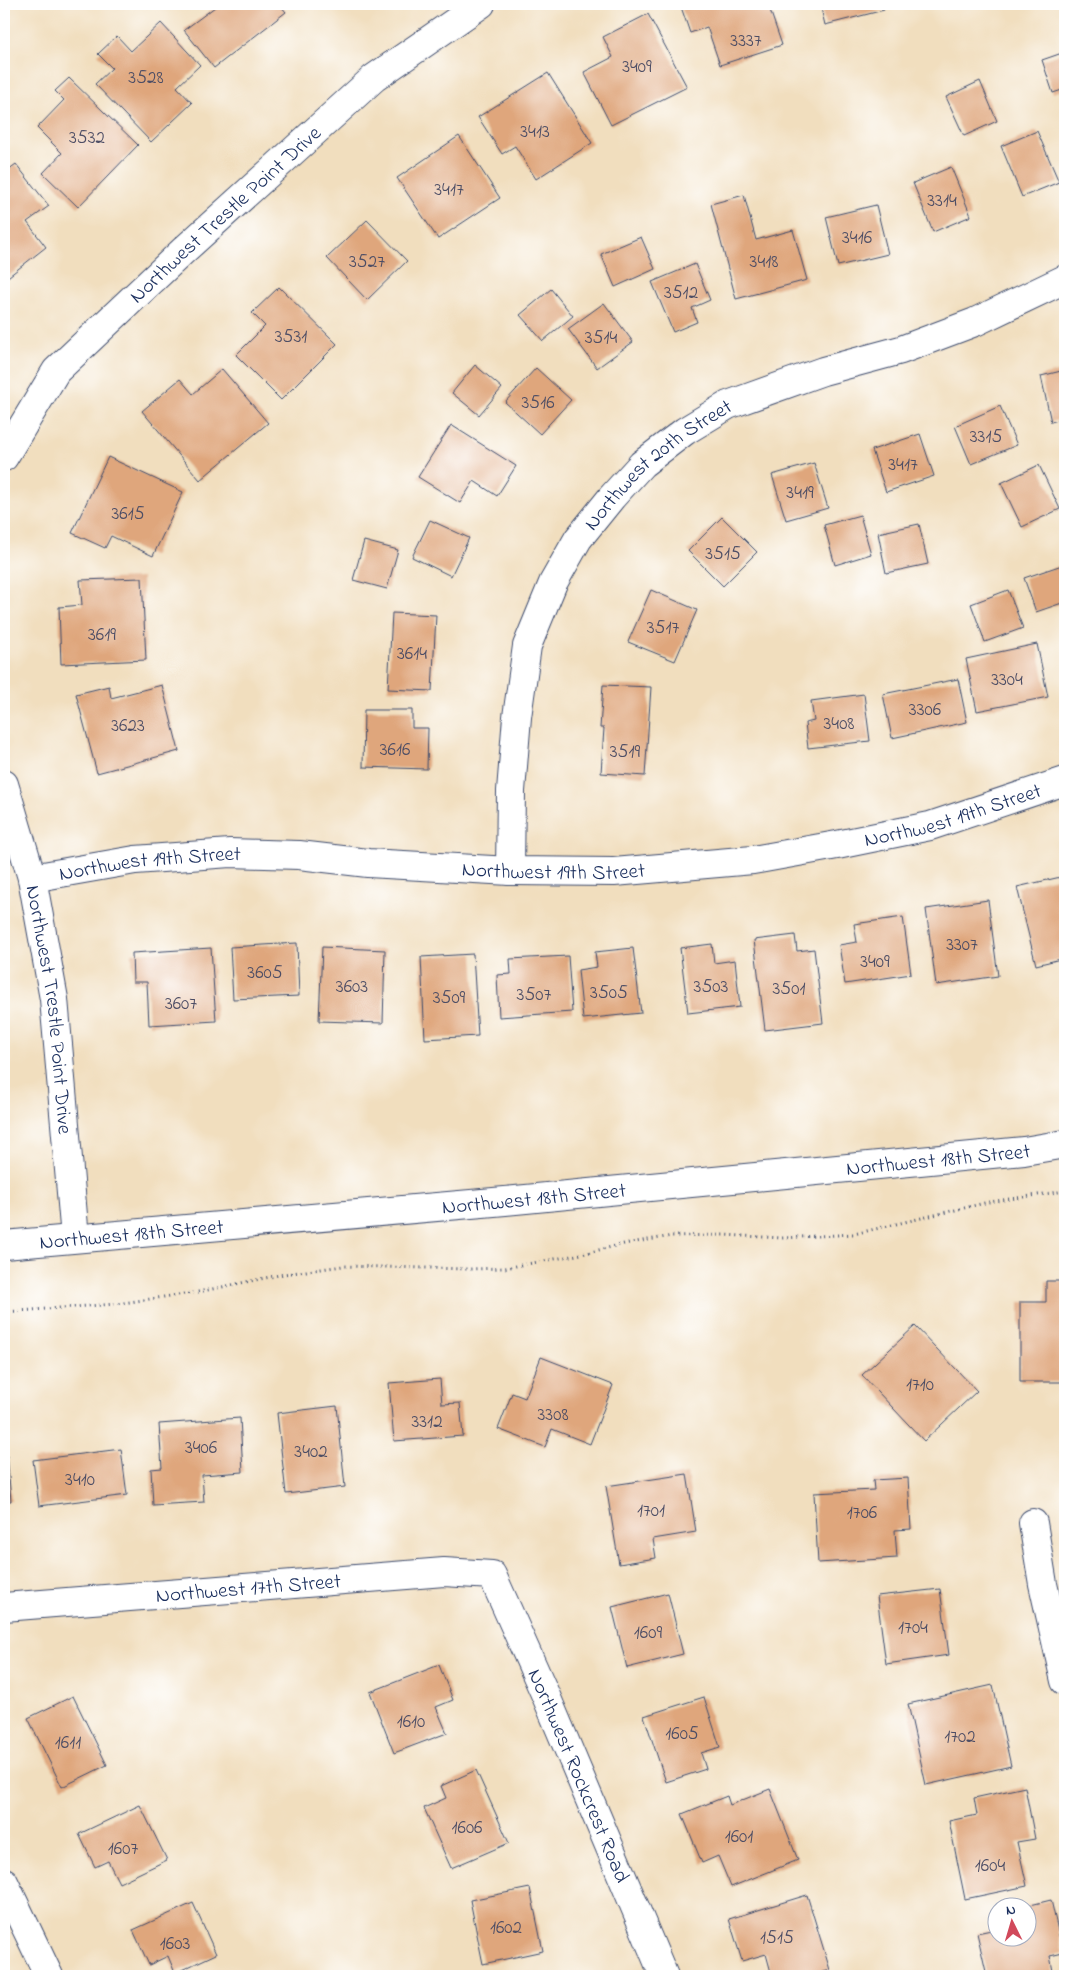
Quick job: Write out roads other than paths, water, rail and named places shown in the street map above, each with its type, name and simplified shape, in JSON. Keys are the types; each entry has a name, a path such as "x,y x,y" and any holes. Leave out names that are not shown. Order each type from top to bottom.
{"street":[{"name":"Northwest Trestle Point Drive","path":"4,457 56,371 182,251 374,78 481,4"},
{"name":"Northwest 20th Street","path":"510,871 511,791 517,716 527,646 553,583 578,539 642,464 685,431 728,405 823,372 900,350 975,322 1065,279"},
{"name":"Northwest 19th Street","path":"32,878 135,860 230,853 299,854 368,863 510,871 614,872 753,860 836,846 930,826 1065,781"},
{"name":"Northwest Trestle Point Drive","path":"4,784 32,878 54,999 75,1238"},
{"name":"Northwest 18th Street","path":"4,1245 1014,1152 1065,1144"},
{"path":"1033,1523 1043,1584 1065,1681"},
{"name":"Northwest 17th Street","path":"4,1607 444,1572 492,1575"},
{"name":"Northwest Rockcrest Road","path":"492,1575 546,1696 664,1976"},
{"path":"4,1882 49,1976"}]}
